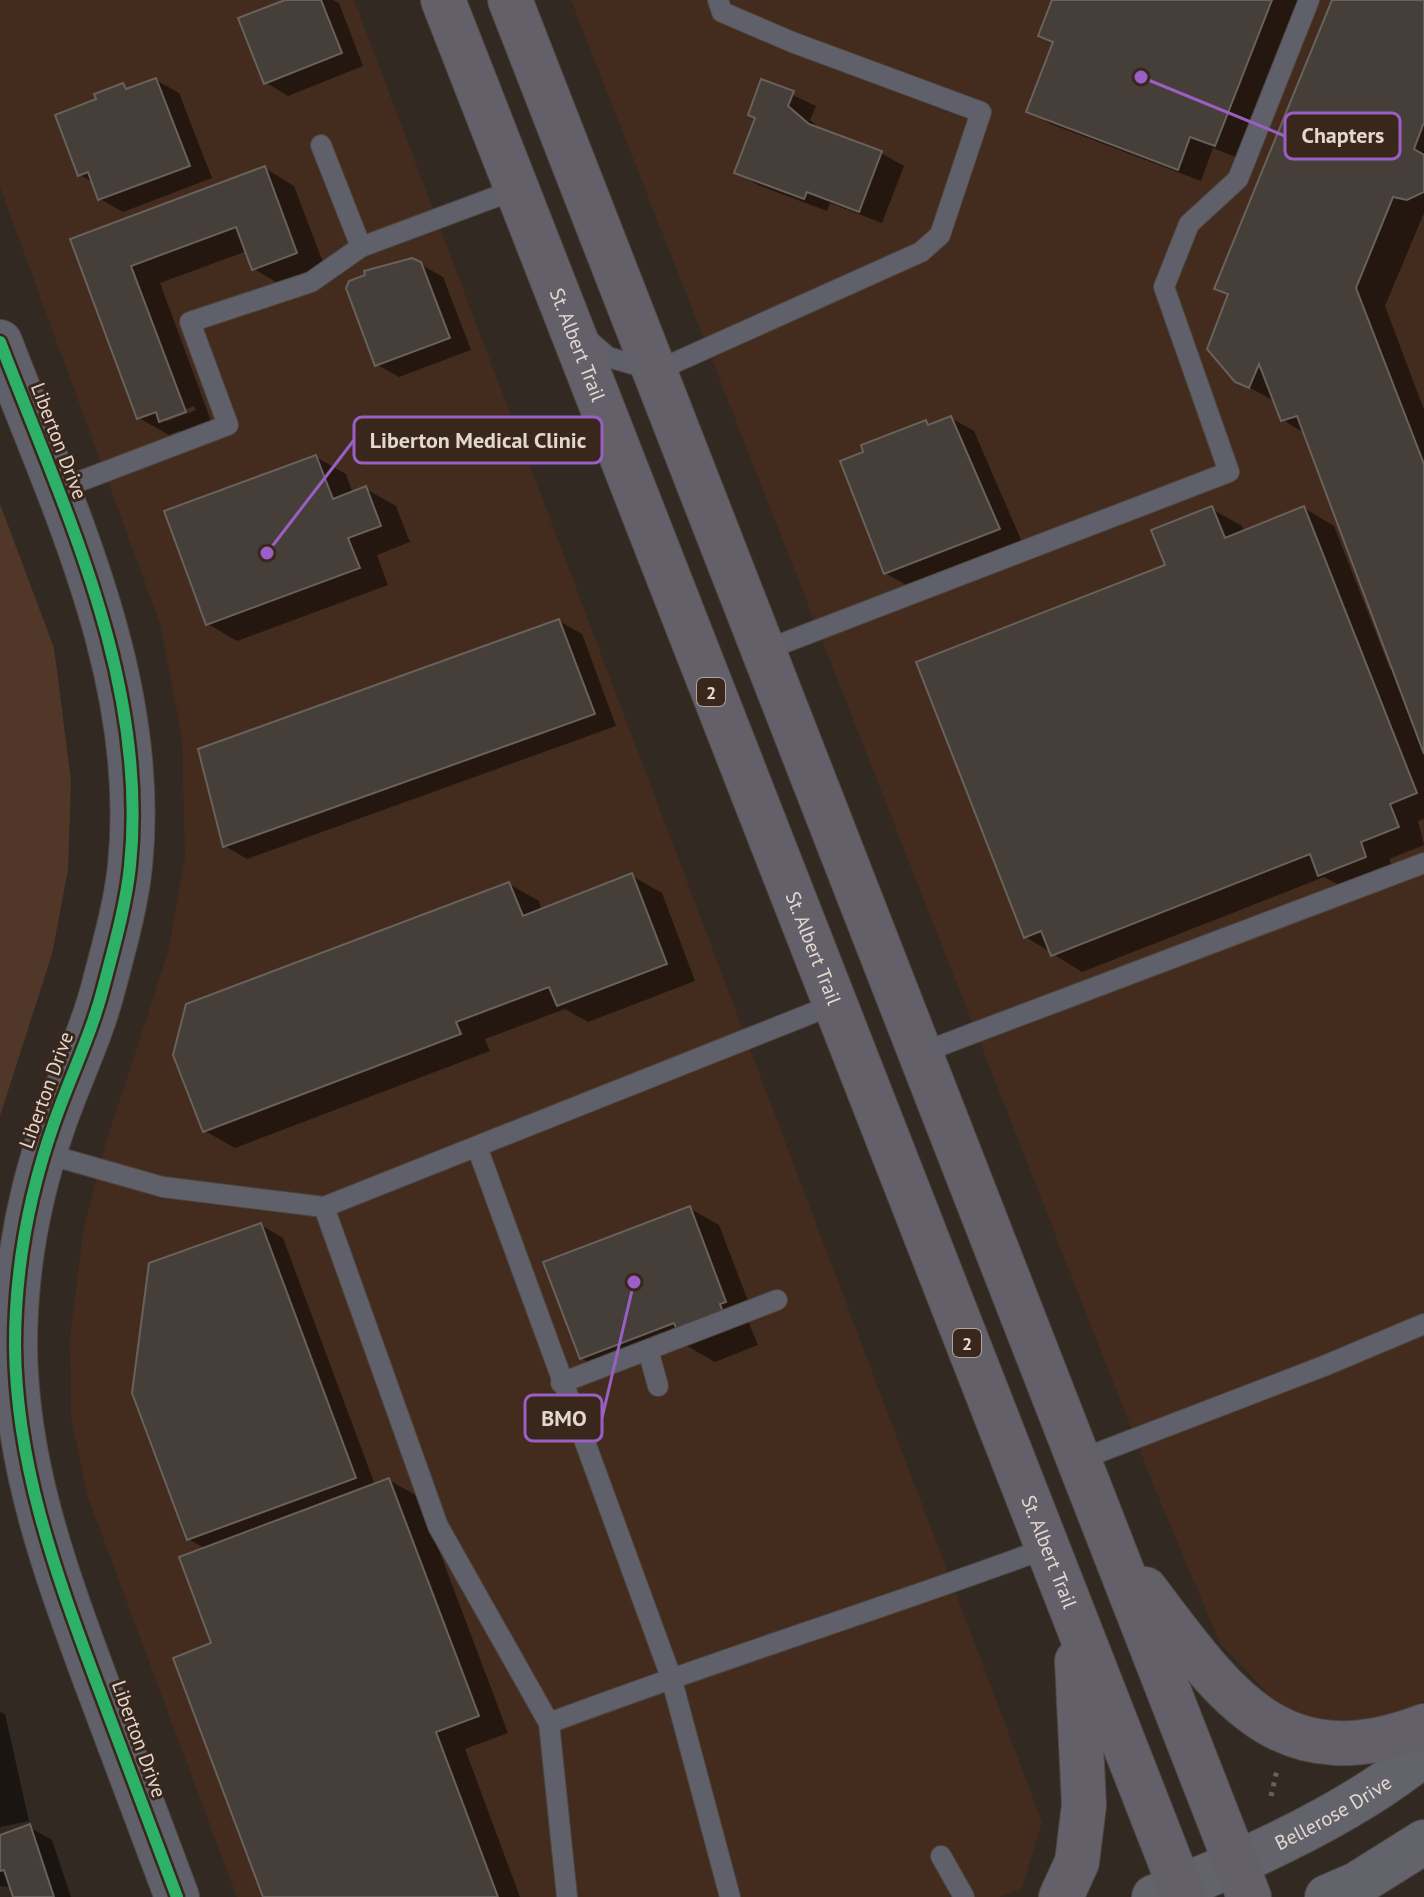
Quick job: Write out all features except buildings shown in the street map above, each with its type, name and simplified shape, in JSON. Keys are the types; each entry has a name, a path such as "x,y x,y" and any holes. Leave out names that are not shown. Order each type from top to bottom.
{"main road":[{"name":"St. Albert Trail","path":"443,0 1047,1548 1172,1894"},
{"path":"510,0 1242,1879"},
{"path":"1114,1549 1221,1688 1266,1723 1320,1741 1348,1744 1376,1741 1424,1726"},
{"path":"1061,1897 1077,1862 1084,1805 1076,1626"},
{"name":"Bellerose Drive","path":"1172,1894 1242,1879 1287,1838 1395,1778 1424,1754"},
{"path":"1327,1897 1357,1884 1424,1842"}],"street":[{"name":"Liberton Drive","path":"0,342 107,627 124,715 131,791 130,867 104,988 43,1153 25,1233 16,1307 16,1391 29,1479 51,1559 177,1897"}],"lane":[{"path":"568,322 608,357 656,371 921,252 940,235 981,112 792,42 722,12 718,0"},
{"path":"763,651 1229,472 1164,287 1189,224 1238,179 1309,0"},
{"path":"321,145 361,247"},
{"path":"57,490 228,425 190,322 311,282 361,247 517,189"},
{"path":"921,1053 1424,863"},
{"path":"43,1153 163,1187 324,1207 835,1004"},
{"path":"477,1147 671,1677 730,1897"},
{"path":"324,1207 438,1526 549,1723 567,1897"},
{"path":"561,1383 777,1300"},
{"path":"1079,1460 1424,1324"},
{"path":"648,1350 658,1386"},
{"path":"549,1723 671,1677 891,1606 1047,1548"},
{"path":"941,1856 964,1897"}],"path":[{"path":"1276,1808 1271,1796 1278,1768"},
{"path":"1263,1799 1271,1796"}],"shaded area":[{"path":"0,0 354,0 1042,1822 1022,1888 999,1897 237,1897 88,1498 71,1417 70,1338 83,1231 105,1146 169,949 185,857 182,738 161,626 0,187"},
{"path":"571,0 1424,0 1424,1701 1406,1719 1348,1730 1284,1711 1220,1643 1156,1491"},
{"path":"0,504 54,648 71,781 68,870 52,954 0,1116"}],"cycle path":[{"path":"0,342 50,468 96,598 114,663 127,730 132,798 130,866 116,941 99,1003 45,1150 25,1233 16,1318 17,1389 30,1473 52,1555 79,1636 177,1897"}],"place":[{"name":"Chapters","path":"1141,77"},
{"name":"Liberton Medical Clinic","path":"267,553"},
{"name":"BMO","path":"634,1282"}]}
